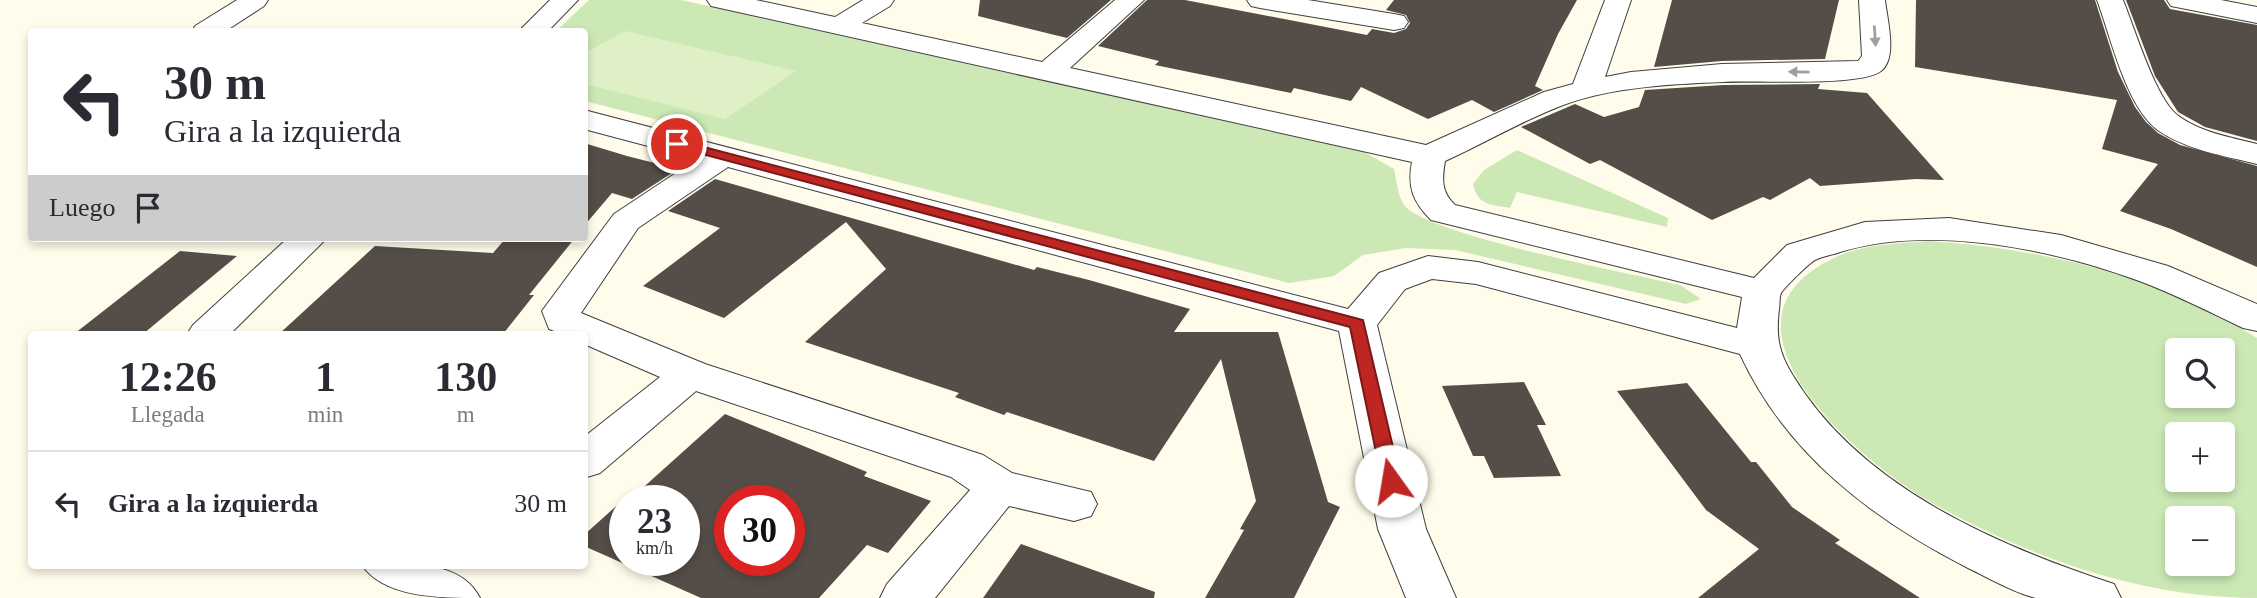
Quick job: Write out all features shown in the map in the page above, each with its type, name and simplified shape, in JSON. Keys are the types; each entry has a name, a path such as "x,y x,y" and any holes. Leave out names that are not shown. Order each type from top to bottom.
{"street":[{"path":"211,28 255,0"},
{"path":"535,28 565,0"},
{"path":"720,0 1430,156 1555,98 1631,80 1733,73 1833,72 1867,68 1874,63 1876,56 1872,0"},
{"path":"839,26 881,0"},
{"path":"1049,71 1131,0"},
{"path":"1260,0 1351,7 1394,22"},
{"path":"1586,90 1618,0"},
{"path":"2110,0 2150,100 2162,118 2184,131 2257,154"},
{"path":"2180,0 2257,15"},
{"path":"588,120 1357,324"},
{"path":"723,156 626,221 561,311 563,320 690,374 967,466 999,487 1074,504"},
{"path":"1430,156 1426,187 1429,200 1443,213 1762,291"},
{"path":"2096,598 2053,585 1936,530 1845,467 1785,403 1757,346 1762,291 1800,253 1865,233 1949,229 2048,243 2142,270 2257,319"},
{"path":"210,331 305,242"},
{"path":"1357,324 1392,281 1428,267 1478,272 1757,346"},
{"path":"1357,324 1402,528 1431,598"},
{"path":"588,459 690,374"},
{"path":"905,598 999,487"},
{"path":"400,569 450,584"}],"green space":[{"path":"589,0 681,0 1364,152 1394,169 1404,205 1421,217 1489,241 1680,285 1701,299 1686,304 1455,250 1406,248 1363,255 1334,276 1289,283 588,102 588,28 559,28"},
{"path":"625,31 796,71 725,119 588,85 588,51"},
{"path":"1517,150 1668,218 1667,227 1517,192 1510,208 1486,203 1478,196 1473,184 1484,170"},
{"path":"1928,241 2014,250 2056,258 2140,282 2219,316 2257,338 2257,598 2172,591 2131,583 2090,572 2010,542 1934,504 1903,485 1834,426 1805,390 1786,354 1781,318 1796,286 1834,258 1868,247"}],"building":[{"path":"980,0 1111,0 1067,38 978,16"},
{"path":"1147,0 1185,0 1367,35 1372,29 1394,33 1406,29 1410,23 1406,15 1386,10 1394,0 1577,0 1558,34 1535,86 1543,90 1494,112 1472,100 1428,119 1361,87 1351,101 1294,88 1291,93 1155,65 1159,61 1098,46"},
{"path":"1672,0 1839,0 1825,59 1722,61 1654,67"},
{"path":"1916,0 2095,0 2118,72 2135,107 2146,122 2158,133 2180,145 2257,166 2257,267 2171,229 2120,211 2158,164 2102,149 2117,100 1915,67"},
{"path":"2126,0 2164,0 2170,9 2257,25 2257,141 2205,127 2178,112 2155,76"},
{"path":"1820,84 1818,89 1867,93 1944,180 1916,179 1820,186 1810,178 1770,200 1763,197 1712,220 1600,160 1590,164 1521,127 1575,104 1604,117 1639,107 1645,90 1723,85"},
{"path":"588,144 678,169 632,199 612,193 588,221"},
{"path":"715,179 1034,270 1037,267 1089,280 1190,309 1174,332 1278,332 1328,502 1340,507 1294,598 1205,598 1244,530 1240,529 1256,501 1221,359 1154,461 1007,412 1004,415 955,397 959,393 805,342 886,269 846,222 724,318 643,286 720,228 668,211"},
{"path":"503,242 572,242 529,295 534,295 505,331 282,331 375,246 493,253"},
{"path":"180,251 237,256 147,331 78,331"},
{"path":"1524,382 1546,425 1537,425 1561,476 1494,478 1484,456 1473,456 1442,386"},
{"path":"1687,383 1751,462 1756,462 1792,507 1840,540 1835,543 1920,598 1698,598 1759,549 1706,510 1617,391"},
{"path":"725,414 867,472 864,476 931,501 888,553 867,545 819,598 701,598 652,576 700,576 700,485 646,485"},
{"path":"609,513 609,557 588,548 588,531"},
{"path":"1021,544 1155,592 1154,598 983,598"}],"route":[{"path":"677,144 1357,324 1391,481"}]}
